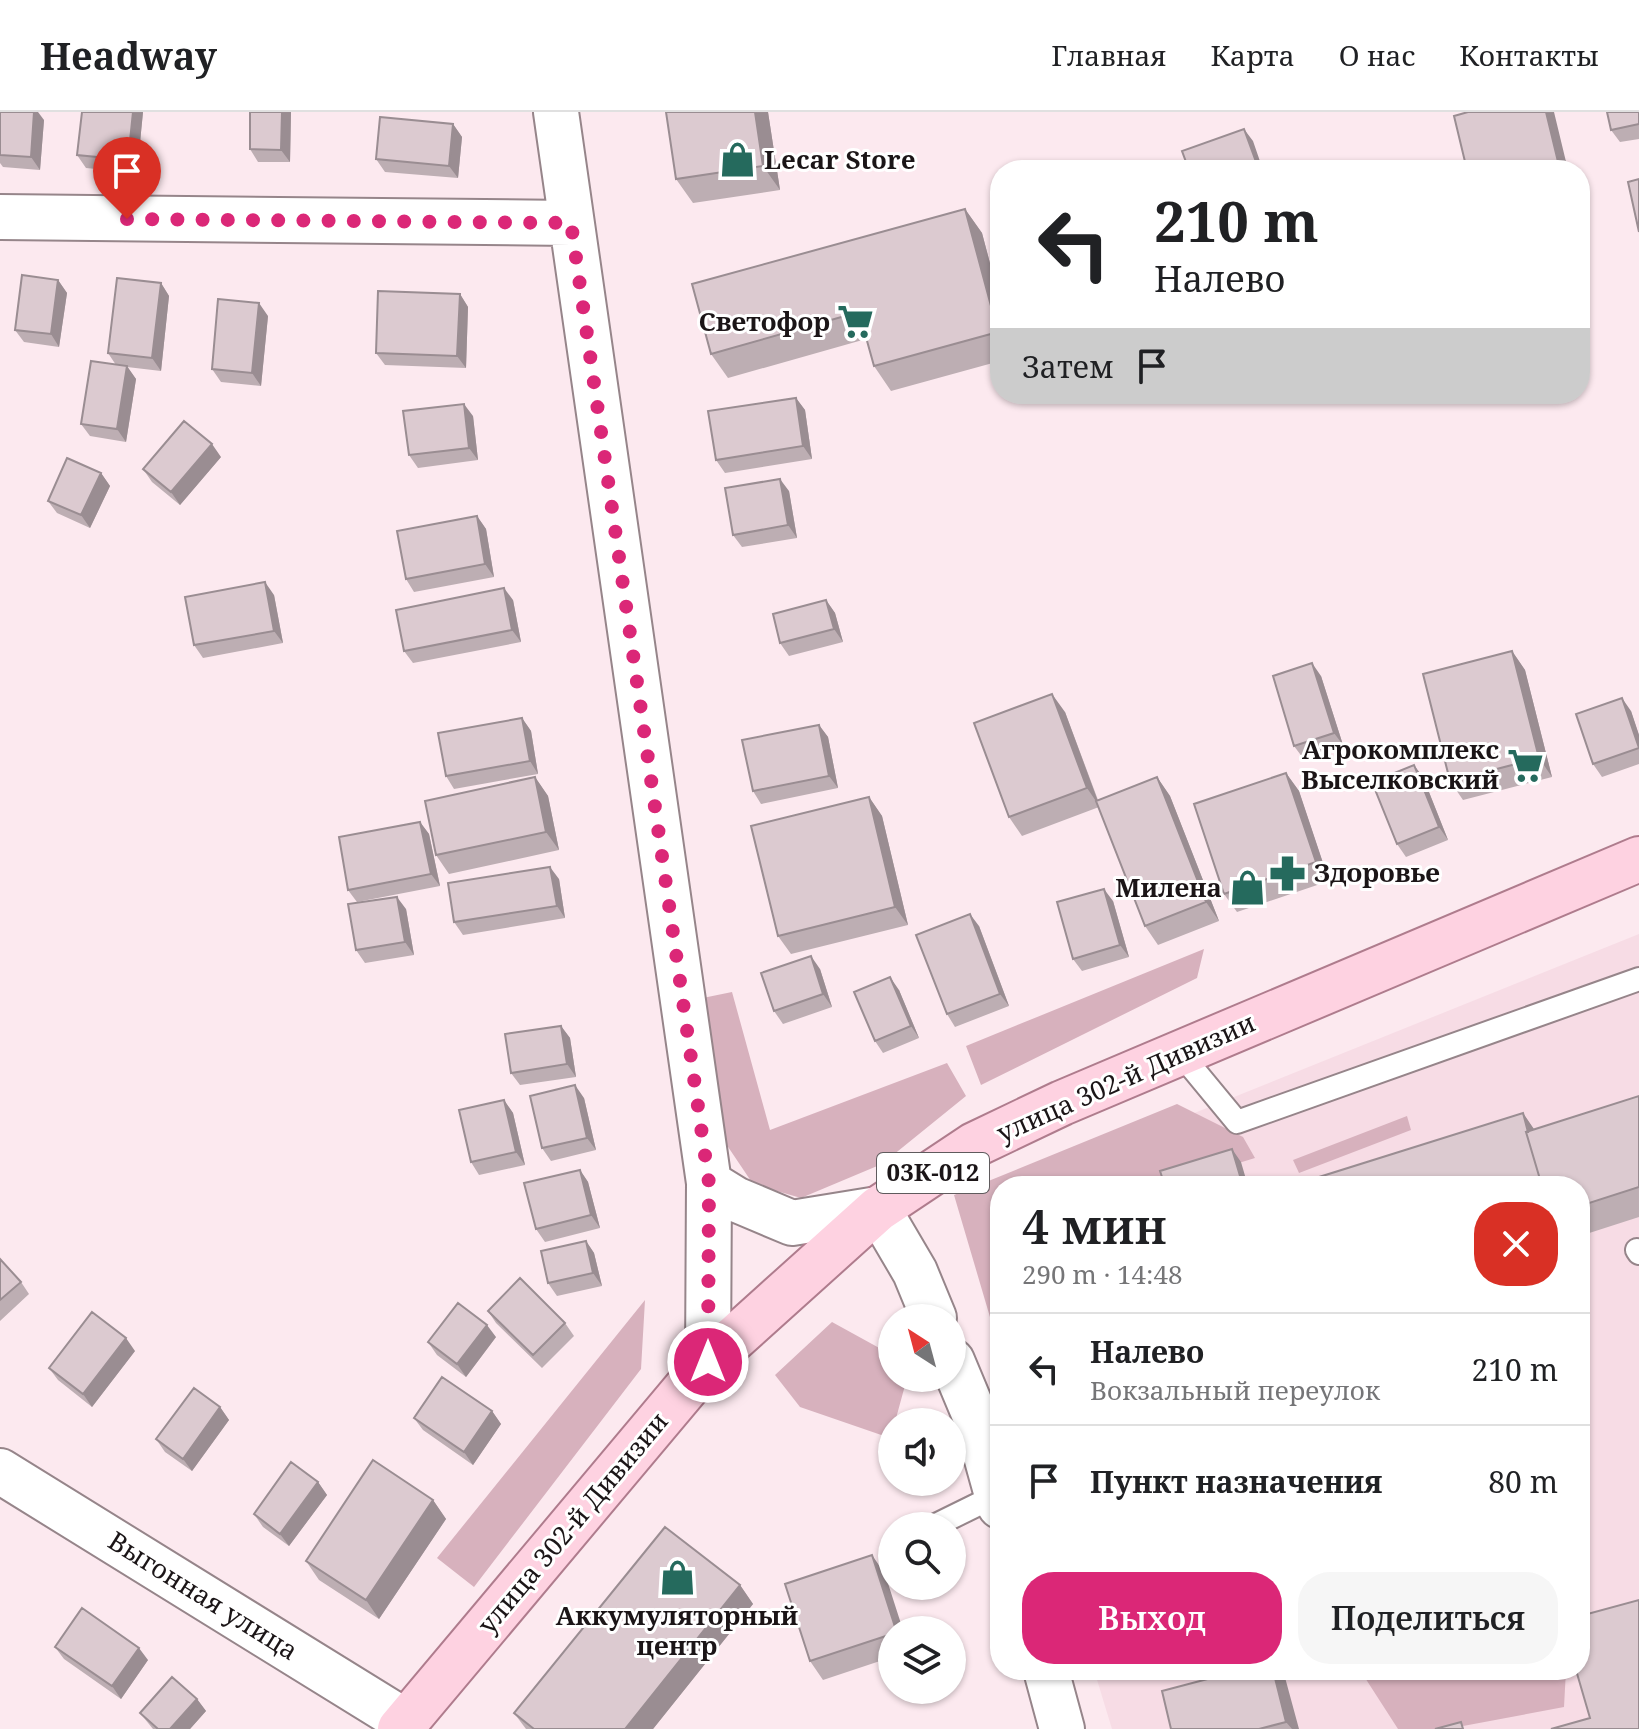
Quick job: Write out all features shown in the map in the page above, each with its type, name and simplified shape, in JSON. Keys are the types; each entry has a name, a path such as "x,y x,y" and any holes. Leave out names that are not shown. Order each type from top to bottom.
{"main road":[{"name":"улица 302-й Дивизии","path":"403,1725 708,1362 878,1209 974,1145 1062,1103 1639,859"}],"street":[{"path":"556,112 709,1183 708,1362"},
{"path":"0,217 571,223"},
{"path":"709,1183 735,1199 792,1223 878,1209 915,1272 928,1304"},
{"path":"965,1392 990,1471"},
{"name":"Выгонная улица","path":"0,1471 403,1725"},
{"path":"1049,1680 1062,1729"}],"lane":[{"path":"1180,1053 1237,1122 1639,979"},
{"path":"966,1514 990,1504"}],"shaded area":[{"path":"1639,934 1639,1729 1112,1729 1097,1680 1590,1680 1590,1176 1038,1176"},
{"path":"1204,949 1197,978 981,1085 966,1046"},
{"path":"732,992 770,1130 947,1063 966,1096 882,1164 801,1198 753,1184 716,1129 693,1000"},
{"path":"1177,1104 1243,1137 1255,1158 1196,1176 1001,1176"},
{"path":"1407,1116 1411,1130 1299,1173 1293,1160"},
{"path":"990,1180 990,1317 954,1195"},
{"path":"645,1300 641,1369 474,1587 437,1558"},
{"path":"832,1322 878,1347 878,1392 903,1392 899,1408 878,1408 878,1434 800,1407 775,1375"},
{"path":"1366,1680 1565,1680 1564,1707 1447,1729 1398,1729"}],"building":[{"path":"0,112 34,112 31,157 0,155"},
{"path":"82,112 133,112 128,160 77,155"},
{"path":"250,112 282,112 281,150 250,149"},
{"path":"666,112 755,112 763,166 676,179"},
{"path":"1468,112 1546,112 1558,160 1465,160 1454,116"},
{"path":"1607,112 1639,112 1639,124 1611,130"},
{"path":"380,117 453,124 449,166 376,159"},
{"path":"1244,129 1255,160 1185,160 1182,151"},
{"path":"1639,179 1639,232 1628,182"},
{"name":"Светофор","path":"965,209 990,302 990,334 874,366 859,312 711,354 692,284"},
{"path":"22,275 58,280 51,334 15,330"},
{"path":"117,278 161,283 152,358 108,353"},
{"path":"378,291 460,294 457,356 376,353"},
{"path":"218,299 259,303 252,373 212,369"},
{"path":"91,361 127,366 117,429 81,424"},
{"path":"796,398 803,446 716,460 708,411"},
{"path":"464,404 469,448 409,455 403,411"},
{"path":"184,421 212,444 171,492 143,469"},
{"path":"67,458 101,473 81,515 48,501"},
{"path":"780,479 788,525 733,535 725,488"},
{"path":"477,516 485,564 406,579 397,531"},
{"path":"265,582 274,631 194,645 185,597"},
{"path":"504,588 512,630 404,651 396,610"},
{"path":"826,600 834,629 780,643 773,614"},
{"path":"1512,651 1539,758 1450,781 1423,674"},
{"path":"1312,663 1334,733 1294,746 1273,676"},
{"path":"1052,694 1087,788 1009,817 974,723"},
{"path":"1622,698 1639,748 1593,764 1576,714"},
{"path":"522,718 530,761 446,776 438,733"},
{"path":"819,725 829,776 753,791 742,740"},
{"path":"1414,765 1439,827 1397,844 1372,782"},
{"path":"1286,773 1316,862 1224,894 1194,804"},
{"path":"535,777 546,832 436,855 425,801"},
{"path":"1157,777 1206,902 1145,926 1096,801"},
{"path":"869,797 895,907 778,936 751,826"},
{"path":"420,822 431,874 348,890 339,837"},
{"path":"550,867 557,906 454,922 448,883"},
{"path":"1104,889 1120,945 1073,959 1057,902"},
{"path":"397,897 405,942 356,950 348,904"},
{"path":"970,914 1000,994 947,1014 916,935"},
{"path":"811,956 823,994 774,1011 761,973"},
{"path":"890,977 911,1026 875,1041 854,992"},
{"path":"561,1026 567,1064 511,1073 505,1034"},
{"path":"575,1085 587,1138 542,1148 530,1096"},
{"path":"1639,1096 1639,1187 1590,1203 1590,1176 1539,1176 1526,1132"},
{"path":"504,1100 516,1152 471,1162 459,1110"},
{"path":"1523,1113 1539,1176 1322,1176"},
{"path":"1232,1149 1240,1176 1162,1176 1160,1171"},
{"path":"580,1170 591,1215 536,1229 524,1183"},
{"path":"586,1241 593,1273 548,1283 541,1251"},
{"path":"0,1259 21,1282 0,1300"},
{"path":"520,1278 565,1323 533,1355 488,1311"},
{"path":"458,1303 487,1325 457,1364 428,1342"},
{"path":"92,1312 126,1338 83,1394 49,1368"},
{"path":"442,1377 492,1411 464,1452 414,1418"},
{"path":"194,1388 220,1407 183,1459 156,1439"},
{"path":"373,1460 433,1500 366,1600 306,1561"},
{"path":"291,1462 318,1482 280,1534 254,1514"},
{"path":"665,1527 740,1585 625,1729 534,1729 514,1713"},
{"path":"872,1555 878,1574 878,1600 886,1600 892,1616 878,1616 878,1639 810,1661 785,1584"},
{"path":"1639,1600 1639,1729 1551,1729 1590,1718 1579,1680 1590,1680 1590,1613"},
{"path":"82,1608 139,1648 112,1686 55,1647"},
{"path":"172,1677 197,1699 170,1729 158,1729 140,1713"},
{"path":"1204,1680 1276,1680 1286,1722 1259,1729 1171,1729 1162,1691"},
{"path":"1461,1722 1463,1729 1435,1729"}],"place":[{"name":"Lecar Store","path":"738,160"},
{"name":"Светофор","path":"856,322"},
{"name":"Агрокомплекс Выселковский","path":"1525,765"},
{"name":"Здоровье","path":"1288,873"},
{"name":"Милена","path":"1248,888"},
{"name":"Аккумуляторный центр","path":"677,1577"}],"route":[{"path":"127,219 571,223 709,1183 708,1362"}]}
